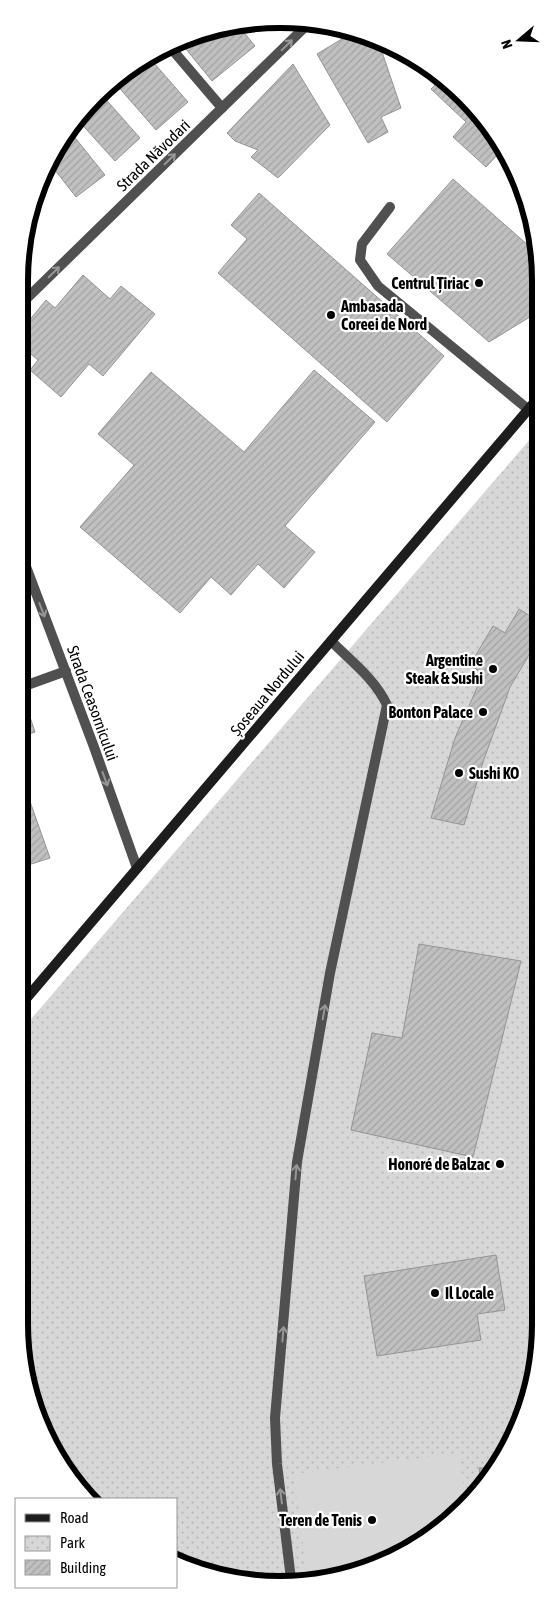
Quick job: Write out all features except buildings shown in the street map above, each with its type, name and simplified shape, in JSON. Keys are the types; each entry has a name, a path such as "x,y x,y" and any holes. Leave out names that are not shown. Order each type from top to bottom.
{"main road":[{"name":"Șoseaua Nordului","path":"28,996 532,406"}],"street":[{"name":"Strada Năvodari","path":"28,297 303,29"},
{"path":"174,51 222,108"},
{"path":"390,207 362,244 360,260 378,286 529,410"},
{"name":"Strada Ceasornicului","path":"28,572 137,868"},
{"path":"291,1575 277,1464 275,1418 297,1162 330,973 387,705 373,682 331,641"},
{"path":"28,685 66,671"}],"green space":[{"path":"532,437 531,1340 523,1389 506,1435 489,1464 469,1490 446,1513 406,1542 361,1562 329,1571 280,1576 263,1575 230,1571 178,1554 178,1498 97,1498 90,1490 70,1464 53,1435 41,1405 32,1373 28,1340 28,1023"},
{"name":"Teren de Tenis","path":"459,1453 464,1495 446,1513 420,1533 391,1550 345,1567 306,1574 294,1474"}],"place":[{"name":"Centrul Țiriac","path":"479,283"},
{"name":"Ambasada Coreei de Nord","path":"331,315"},
{"name":"Argentine Steak & Sushi","path":"493,669"},
{"name":"Bonton Palace","path":"483,712"},
{"name":"Sushi KO","path":"459,773"},
{"name":"Honoré de Balzac","path":"500,1164"},
{"name":"Il Locale","path":"435,1293"},
{"name":"Teren de Tenis","path":"372,1520"}]}
